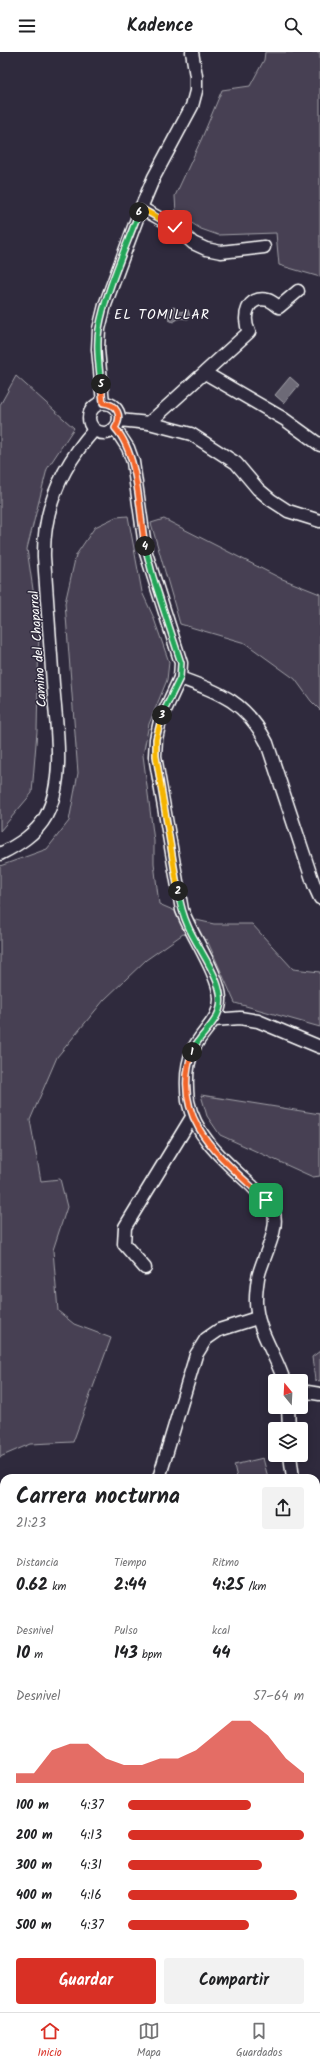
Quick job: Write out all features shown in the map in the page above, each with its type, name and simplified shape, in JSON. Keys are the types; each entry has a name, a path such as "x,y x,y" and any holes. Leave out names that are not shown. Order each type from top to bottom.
{"street":[{"path":"103,403 98,349 99,329 105,305 140,208 154,177 192,106 196,91 196,76 192,52"},
{"path":"140,208 175,227 193,242 206,249 221,252 264,247"},
{"path":"149,423 249,332 245,320 245,314 251,304 262,300 269,300 279,307 298,291"},
{"path":"205,373 284,419 320,445"},
{"path":"282,1374 257,1318 256,1300 258,1278 275,1225 274,1212 266,1200 209,1143 192,1117 188,1093 188,1064 193,1049 219,1011 220,998 218,986 188,927 182,910 157,774 156,739 160,721 180,678 181,663 146,552 133,462 117,424 115,408 103,403 93,407 90,411 88,421 94,430 107,433 117,424 149,423 191,434 236,463 258,489 271,500 288,511 320,521"},
{"name":"Camino del Chaparral","path":"0,854 26,839 38,827 46,816 55,788 57,744 44,557 45,526 49,510 60,481 79,446 94,430"},
{"path":"180,678 217,692 232,700 247,713 259,727 271,754 314,885 320,898"},
{"path":"214,1020 240,1018 258,1021 320,1047"},
{"path":"145,1268 124,1244 125,1227 192,1117"},
{"path":"161,1474 196,1355 206,1339 220,1330 257,1318"},
{"path":"308,1392 320,1394"},
{"path":"291,1462 292,1474"}],"shaded area":[{"path":"265,52 320,52 320,277 279,265 276,233 218,235 201,229 176,213 175,196 222,90 250,86 264,60"},
{"path":"174,307 180,312 188,310 190,316 188,319 180,318 173,322 169,320 167,312 169,309"},
{"path":"16,376 74,428 47,469 27,549 39,630 37,731 32,793 0,831 0,405"},
{"path":"290,377 299,385 284,403 275,395"},
{"path":"128,516 142,592 153,616 169,662 167,680 149,724 143,755 154,841 154,863 159,904 196,920 214,924 252,924 293,969 320,972 320,1027 235,1003 207,940 183,934 146,960 104,1000 57,1057 30,1120 41,1181 60,1179 67,1207 53,1250 58,1311 74,1324 111,1338 73,1442 30,1444 0,1457 0,866 47,849 69,821 78,773 65,603 76,555 95,527 116,517"},
{"path":"164,519 280,578 320,594 320,710 311,701 295,679 245,643 180,624 151,523"},
{"path":"201,1095 320,1114 320,1176 313,1177 220,1135 207,1116"},
{"path":"320,1351 320,1381 315,1380 312,1357"},
{"path":"263,1458 267,1474 236,1474 234,1465"}],"district":[{"name":"EL TOMILLAR","path":"162,314"}],"route":[{"path":"175,227 140,208 105,305 99,329 98,349 100,381 103,403 111,405 117,411 119,420 115,428 120,433 128,448 133,462 146,552 181,663 180,678 160,721 156,739 157,774 182,910 188,927 214,976 218,986 220,998 219,1011 193,1049 188,1064 188,1099 192,1117 198,1129 225,1160 266,1200"}]}
